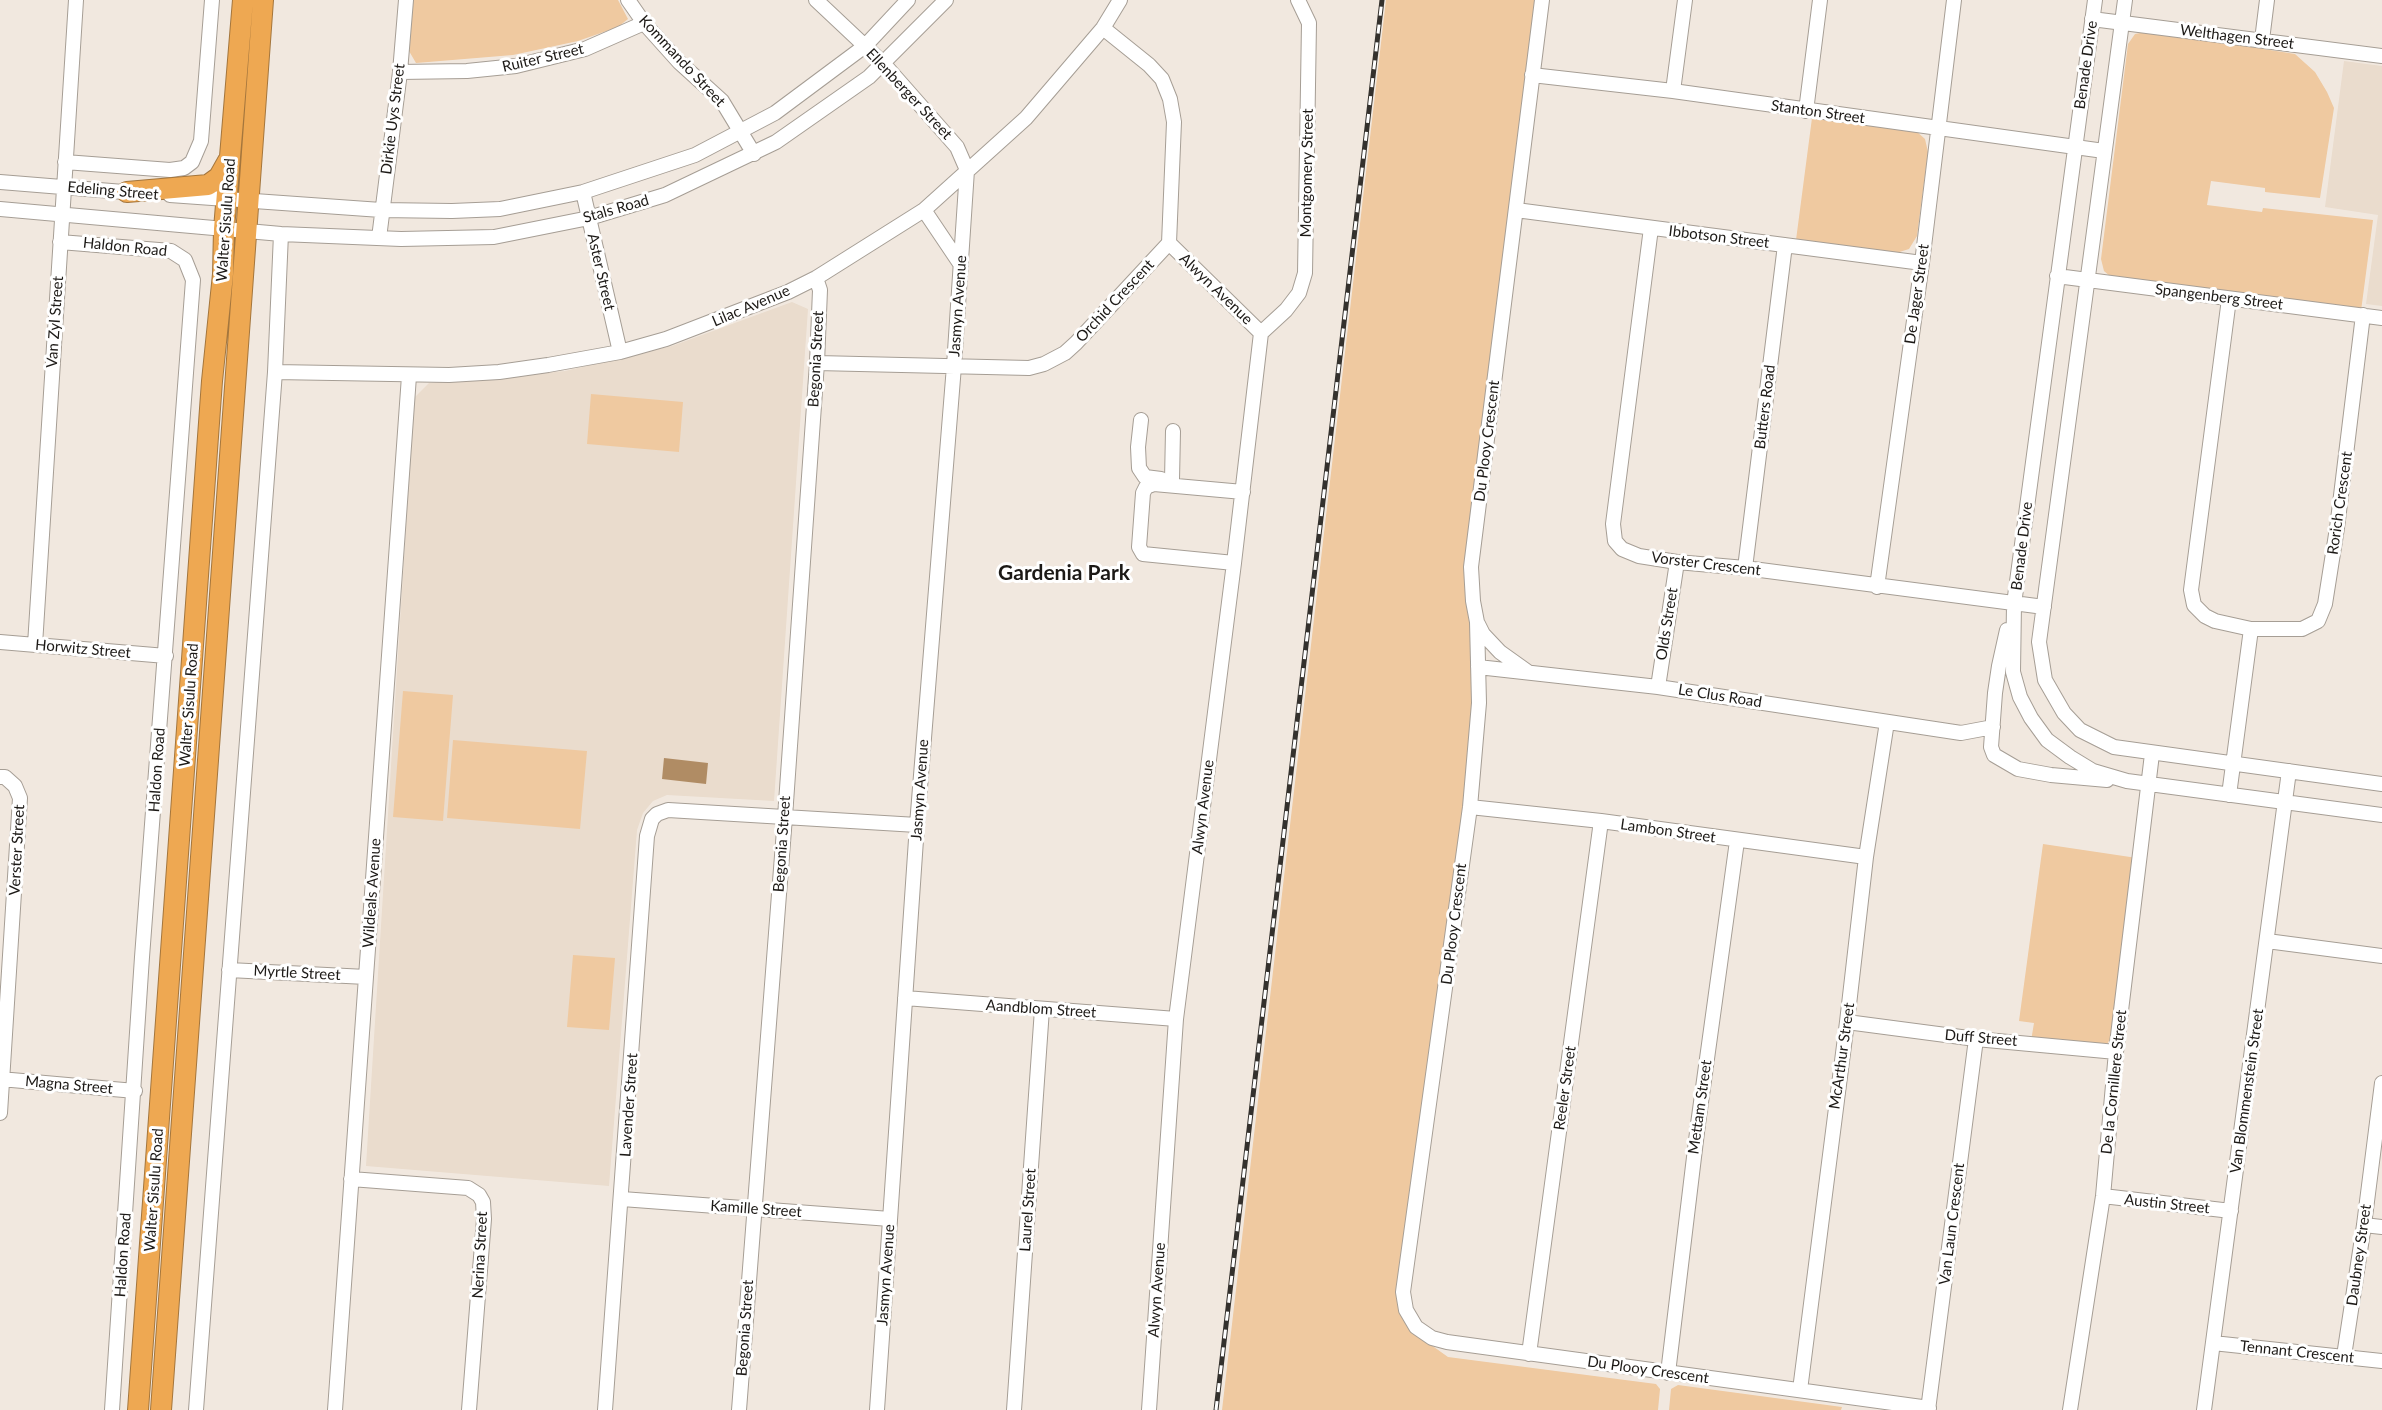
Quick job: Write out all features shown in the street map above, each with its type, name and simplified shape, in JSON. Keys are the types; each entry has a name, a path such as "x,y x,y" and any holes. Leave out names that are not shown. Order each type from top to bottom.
{"highway":[{"name":"Walter Sisulu Road","path":"162,1405 248,201 251,27 243,0"},
{"name":"Walter Sisulu Road","path":"138,1410 230,158 251,27 263,0"},
{"path":"127,192 208,185 219,177 230,158"}],"street":[{"name":"Van Zyl Street","path":"35,645 76,0"},
{"path":"65,162 170,170 184,168 192,162 201,141 212,0"},
{"name":"Dirkie Uys Street","path":"378,238 400,72 406,0"},
{"name":"Kommando Street","path":"628,0 644,23 679,62 722,101 754,154"},
{"name":"Ellenberger Street","path":"816,0 883,63 957,147 967,170"},
{"name":"Stals Road","path":"227,200 381,210 452,211 500,209 583,192 695,154 775,113 865,46 908,0"},
{"name":"Stals Road","path":"224,229 378,238 494,237 589,218 665,195 754,154 815,115 869,77 946,0"},
{"name":"Lilac Avenue","path":"275,372 409,376 500,372 620,352 713,323 816,278 924,210 1026,118 1103,28 1120,0"},
{"name":"Montgomery Street","path":"1261,333 1286,310 1299,293 1305,273 1309,23 1298,0"},
{"name":"Du Plooy Crescent","path":"1542,0 1471,567 1473,601 1478,622 1479,703 1470,807 1403,1292 1410,1319 1432,1338 1529,1354 1928,1409"},
{"path":"1673,91 1685,0"},
{"path":"1806,111 1820,0"},
{"name":"De Jager Street","path":"1877,587 1922,263 1954,0"},
{"name":"Benade Drive","path":"2095,0 2014,604 2013,672 2019,697 2047,740 2093,771 2127,782 2382,815"},
{"name":"Benade Drive","path":"2125,0 2039,642 2045,680 2064,713 2080,730 2114,747 2382,784"},
{"path":"2262,40 2267,0"},
{"name":"Welthagen Street","path":"2092,19 2382,56"},
{"name":"Ruiter Street","path":"400,72 467,71 516,66 585,49 644,23"},
{"path":"1103,28 1149,65 1162,79 1170,99 1174,122 1169,243"},
{"name":"Stanton Street","path":"1532,75 1673,91 2104,152"},
{"name":"Jasmyn Avenue","path":"877,1410 917,825 954,366 967,170"},
{"name":"Edeling Street","path":"0,182 227,200"},
{"name":"Aster Street","path":"583,192 620,352"},
{"name":"Edeling Street","path":"0,209 224,229"},
{"path":"924,210 961,265"},
{"name":"Ibbotson Street","path":"1516,210 1922,263"},
{"name":"Vorster Crescent","path":"1651,228 1612,533 1622,549 1630,553 1677,562 1745,568 2044,607"},
{"path":"196,1410 275,372 281,234"},
{"name":"Haldon Road","path":"60,242 171,251 185,260 193,280 142,957 135,1091 112,1410"},
{"name":"Alwyn Avenue","path":"1149,1410 1176,1019 1261,333 1169,243"},
{"name":"Orchid Crescent","path":"817,363 1029,368 1055,359 1076,343 1169,243"},
{"name":"Butters Road","path":"1745,568 1785,245"},
{"name":"Spangenberg Street","path":"2057,276 2382,318"},
{"name":"Begonia Street","path":"739,1410 785,817 817,363 820,291 816,278"},
{"name":"Rorich Crescent","path":"2229,299 2191,590 2194,606 2205,616 2215,621 2251,629 2302,629 2311,626 2322,614 2330,580 2363,315"},
{"name":"Wildeals Avenue","path":"335,1410 409,376"},
{"path":"1141,420 1138,447 1141,474 1145,477 1243,490"},
{"path":"1172,480 1173,431"},
{"path":"1234,563 1143,554 1139,547 1143,493 1146,487 1154,484 1243,490"},
{"name":"Olds Street","path":"1658,687 1677,562"},
{"path":"1991,747 1999,666 2014,604"},
{"path":"1478,622 1483,634 1500,652 1531,674"},
{"path":"2229,795 2251,629"},
{"name":"Horwitz Street","path":"0,642 166,656"},
{"name":"Le Clus Road","path":"1478,667 1658,687 1961,733 1991,747 1994,755 2018,769 2051,775 2127,782"},
{"name":"McArthur Street","path":"1800,1390 1866,857 1887,722"},
{"name":"Le Clus Road","path":"1961,733 1993,727"},
{"name":"De la Cornillere Street","path":"2070,1410 2103,1197 2116,1052 2152,754"},
{"name":"Van Blommenstein Street","path":"2204,1410 2289,771"},
{"name":"Verster Street","path":"0,777 5,777 15,786 20,798 6,937 0,1113"},
{"name":"Lambon Street","path":"1470,807 1601,821 1866,857"},
{"name":"Lavender Street","path":"605,1410 647,836 652,819 657,814 668,810 785,817"},
{"path":"785,817 917,825"},
{"name":"Reeler Street","path":"1529,1354 1601,821"},
{"name":"Mettam Street","path":"1668,1373 1698,1124 1737,841"},
{"path":"2267,941 2382,956"},
{"name":"Myrtle Street","path":"229,970 366,977"},
{"name":"Aandblom Street","path":"905,998 1176,1019"},
{"name":"Laurel Street","path":"1014,1410 1042,1010"},
{"name":"Duff Street","path":"1847,1022 1976,1039 2116,1052"},
{"name":"Van Laun Crescent","path":"1928,1409 1976,1039"},
{"name":"Magna Street","path":"2,1079 135,1091"},
{"name":"Daubney Street","path":"2344,1356 2382,1083"},
{"name":"Nerina Street","path":"351,1179 468,1188 483,1202 484,1220 469,1410"},
{"name":"Austin Street","path":"2103,1197 2231,1211"},
{"name":"Kamille Street","path":"622,1198 890,1219"},
{"path":"2364,1224 2382,1227"},
{"name":"Tennant Crescent","path":"2213,1343 2382,1361"}],"shaded area":[{"path":"413,0 618,0 628,19 618,27 578,41 513,55 416,63 409,51"},
{"path":"1386,0 1539,0 1465,569 1467,608 1478,675 1478,698 1401,1293 1413,1332 1448,1357 1656,1384 1660,1389 1658,1410 1222,1410"},
{"path":"2150,31 2295,54 2315,72 2334,108 2320,198 2265,192 2265,188 2211,181 2207,205 2262,212 2263,208 2373,220 2361,311 2111,277 2104,271 2101,259 2128,44 2135,34"},
{"path":"2344,61 2382,66 2382,306 2366,304 2378,215 2325,207"},
{"path":"1812,118 1916,131 1925,139 1928,152 1917,236 1909,249 1893,254 1796,240"},
{"path":"792,302 808,309 774,801 667,795 653,801 643,813 637,830 609,1186 366,1166 414,398 429,383 565,371 672,346"},
{"path":"591,394 683,402 679,452 587,444"},
{"path":"403,691 453,695 443,821 393,817"},
{"path":"453,740 587,751 580,829 447,818"},
{"path":"664,758 708,763 706,784 662,779"},
{"path":"2043,844 2137,858 2113,1034 2106,1046 2031,1041 2034,1023 2019,1021"},
{"path":"573,955 615,958 609,1030 567,1027"},
{"path":"1678,1385 1842,1407 1841,1410 1669,1410 1671,1389"}],"railway":[{"path":"1216,1410 1382,0"}],"district":[{"name":"Gardenia Park","path":"1064,573"}]}
